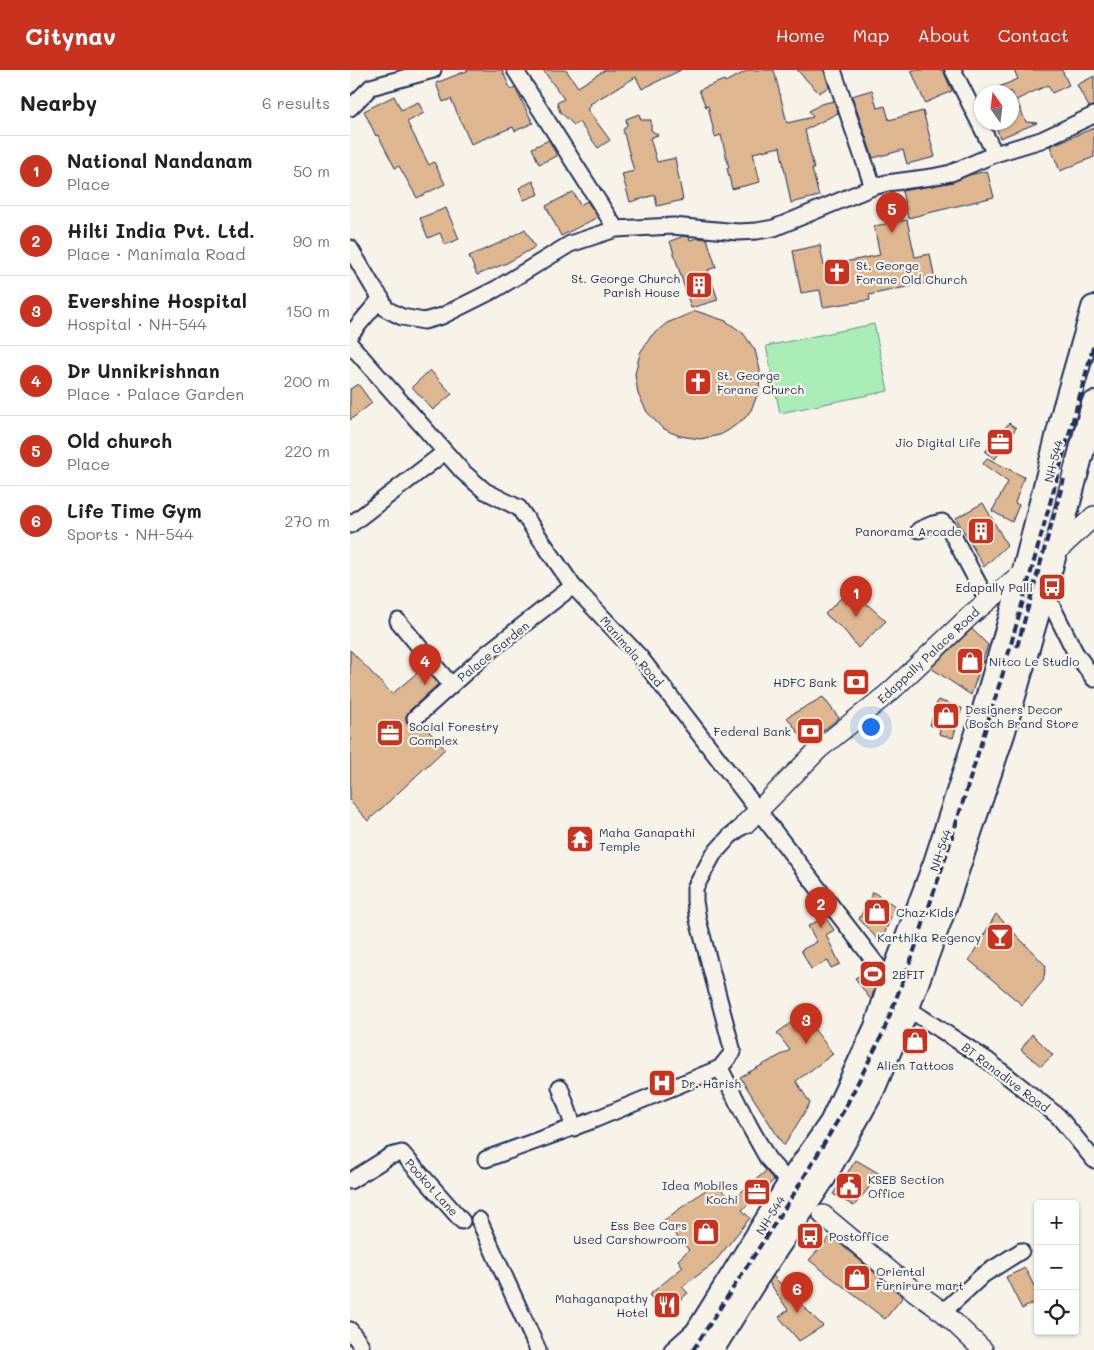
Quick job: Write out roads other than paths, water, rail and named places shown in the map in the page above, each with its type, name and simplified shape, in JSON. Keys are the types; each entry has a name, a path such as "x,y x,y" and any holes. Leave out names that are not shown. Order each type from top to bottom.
{"main road":[{"name":"NH-544","path":"711,1350 715,1324 790,1184 832,1123 877,1027 891,983 936,864 972,752 1025,571 1065,409 1094,308"},
{"name":"NH-544","path":"687,1350 715,1324 756,1279 816,1208 824,1176 870,1092 907,1008 944,908 1003,731 1056,547 1094,404"},
{"path":"1034,537 1056,547"}],"street":[{"path":"350,108 372,87 432,70"},
{"path":"515,70 616,229"},
{"path":"834,70 873,187"},
{"path":"953,70 995,154"},
{"path":"350,248 386,309 402,317 424,321 442,316 496,289 570,244 616,229 673,226 738,232 774,228 873,187 886,183 951,173 995,154 1041,140 1094,115"},
{"path":"350,335 381,298"},
{"name":"Manimala Road","path":"350,344 463,472 485,491 519,508 574,586 640,657 752,817 891,983"},
{"path":"350,525 445,452"},
{"path":"1056,547 1094,516"},
{"path":"919,530 942,522 949,528 988,602"},
{"name":"Edappally Palace Road","path":"752,817 819,749 891,691 973,613 1025,571"},
{"name":"Palace Garden","path":"415,718 486,654 574,586"},
{"path":"1043,588 1075,652 1094,678"},
{"path":"398,621 451,685"},
{"path":"486,1158 574,1128 720,1068 733,1052 698,920 695,888 713,855 730,836 752,817"},
{"name":"BT Ranadive Road","path":"891,983 907,1008 987,1060 1058,1116 1094,1160"},
{"path":"720,1068 768,1159 790,1184"},
{"path":"560,1087 574,1128"},
{"name":"Pookot Lane","path":"350,1181 390,1156 402,1154 462,1221"},
{"path":"816,1208 914,1291 943,1312 983,1350"},
{"path":"479,1220 538,1350"},
{"path":"943,1312 984,1275 1021,1251"},
{"path":"672,1350 715,1324"},
{"path":"350,1330 361,1345"}],"railway":[{"path":"693,1350 795,1192 844,1110 883,1033 912,957 946,856 1003,673 1094,344"},
{"path":"1017,647 1064,479"}],"place":[{"name":"Old church","path":"892,233"},
{"name":"St. George Forane Old Church","path":"837,272"},
{"name":"St. George Church Parish House","path":"699,285"},
{"name":"St. George Forane Church","path":"698,382"},
{"name":"Jio Digital Life","path":"1000,442"},
{"name":"Panorama Arcade","path":"981,531"},
{"name":"Edapally Palli","path":"1052,587"},
{"name":"National Nandanam","path":"856,617"},
{"name":"Nitco Le Studio","path":"970,661"},
{"name":"HDFC Bank","path":"856,682"},
{"name":"Dr Unnikrishnan","path":"425,685"},
{"name":"Designers Decor (Bosch Brand Store","path":"946,716"},
{"name":"Federal Bank","path":"810,731"},
{"name":"Social Forestry Complex","path":"390,733"},
{"name":"Maha Ganapathi Temple","path":"580,839"},
{"name":"Chaz Kids","path":"877,912"},
{"name":"Hilti India Pvt. Ltd.","path":"821,928"},
{"name":"Karthika Regency","path":"1000,937"},
{"name":"2BFIT","path":"873,974"},
{"name":"Alien Tattoos","path":"915,1041"},
{"name":"Evershine Hospital","path":"806,1044"},
{"name":"Dr. Harish","path":"662,1083"},
{"name":"KSEB Section Office","path":"849,1186"},
{"name":"Idea Mobiles Kochi","path":"757,1192"},
{"name":"Ess Bee Cars Used Carshowroom","path":"706,1232"},
{"name":"Postoffice","path":"810,1236"},
{"name":"Oriental Furnirure mart","path":"857,1278"},
{"name":"Mahaganapathy Hotel","path":"667,1305"},
{"name":"Life Time Gym","path":"797,1313"}]}
